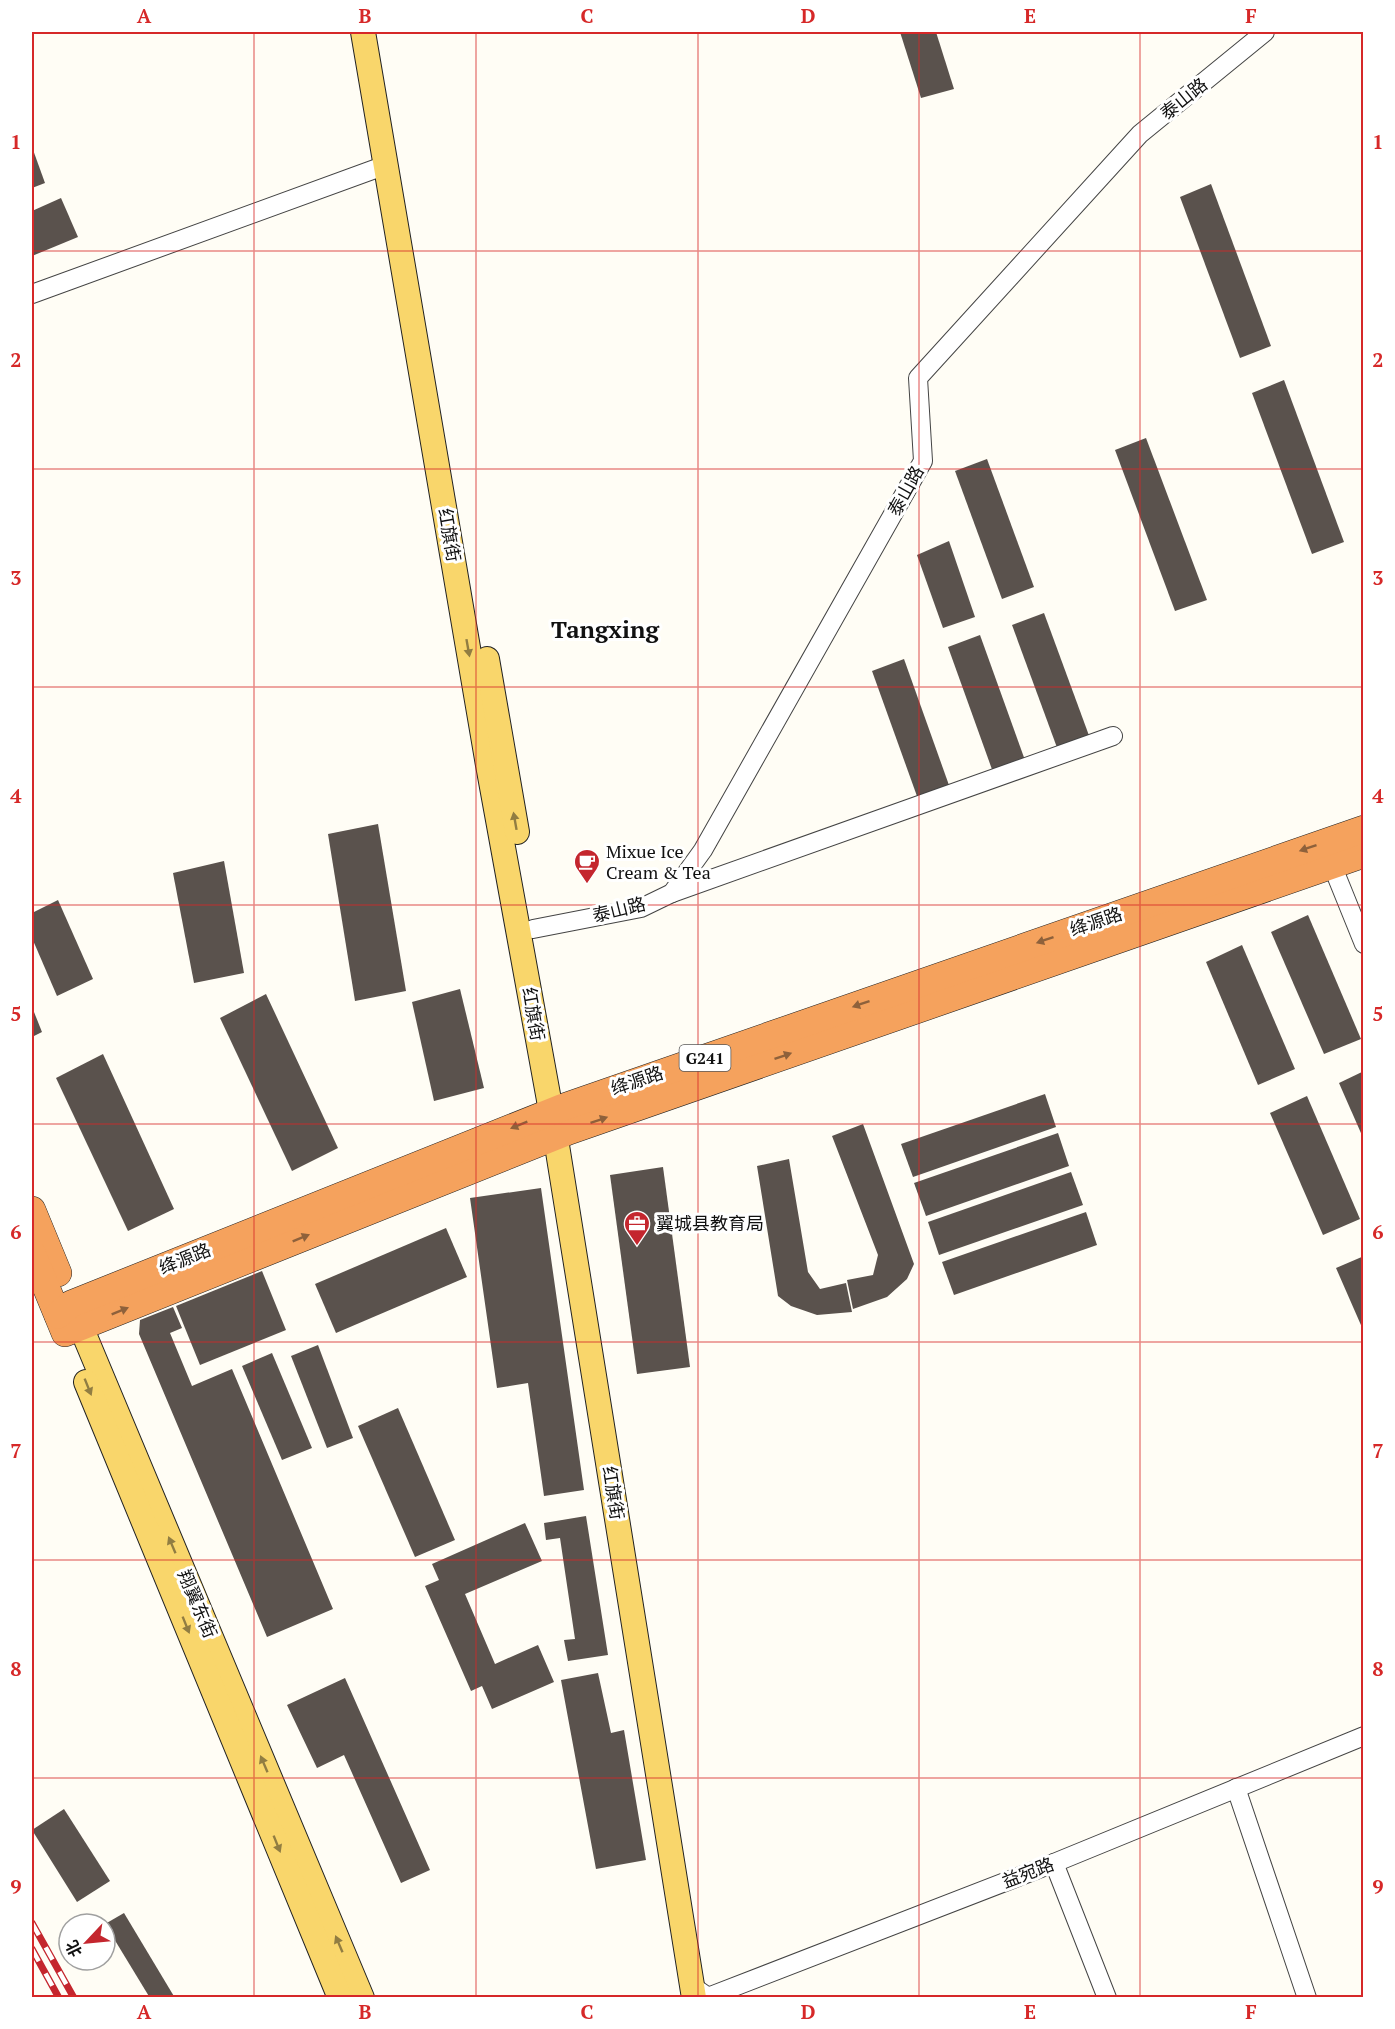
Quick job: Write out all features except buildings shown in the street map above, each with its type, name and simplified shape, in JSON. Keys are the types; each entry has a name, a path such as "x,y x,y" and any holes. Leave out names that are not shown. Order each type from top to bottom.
{"highway":[{"name":"绛源路","path":"69,1320 560,1121 1364,829"},
{"name":"绛源路","path":"560,1121 1364,854"},
{"name":"翔翼东街","path":"32,1210 69,1320"},
{"name":"翔翼东街","path":"32,1253 69,1320"}],"main road":[{"name":"红旗街","path":"363,32 486,753 560,1121"},
{"name":"红旗街","path":"378,32 533,928 560,1121 700,1995"},
{"name":"翔翼东街","path":"69,1320 340,1998"},
{"name":"翔翼东街","path":"69,1320 362,1998"}],"street":[{"name":"泰山路","path":"533,928 641,908 672,892 703,850 923,461 918,378 1140,134 1265,32"},
{"path":"32,294 386,165"},
{"path":"672,892 1113,736"},
{"path":"1332,865 1363,942"},
{"name":"益宛路","path":"700,1995 1054,1863 1364,1736"},
{"path":"1236,1788 1307,1998"},
{"path":"1054,1863 1107,1998"}],"railway":[{"path":"32,1923 74,1998"},
{"path":"32,1949 59,1998"}],"place":[{"name":"Mixue Ice Cream & Tea","path":"587,885"},
{"name":"翼城县教育局","path":"637,1247"}],"district":[{"name":"Tangxing","path":"605,630"}]}
